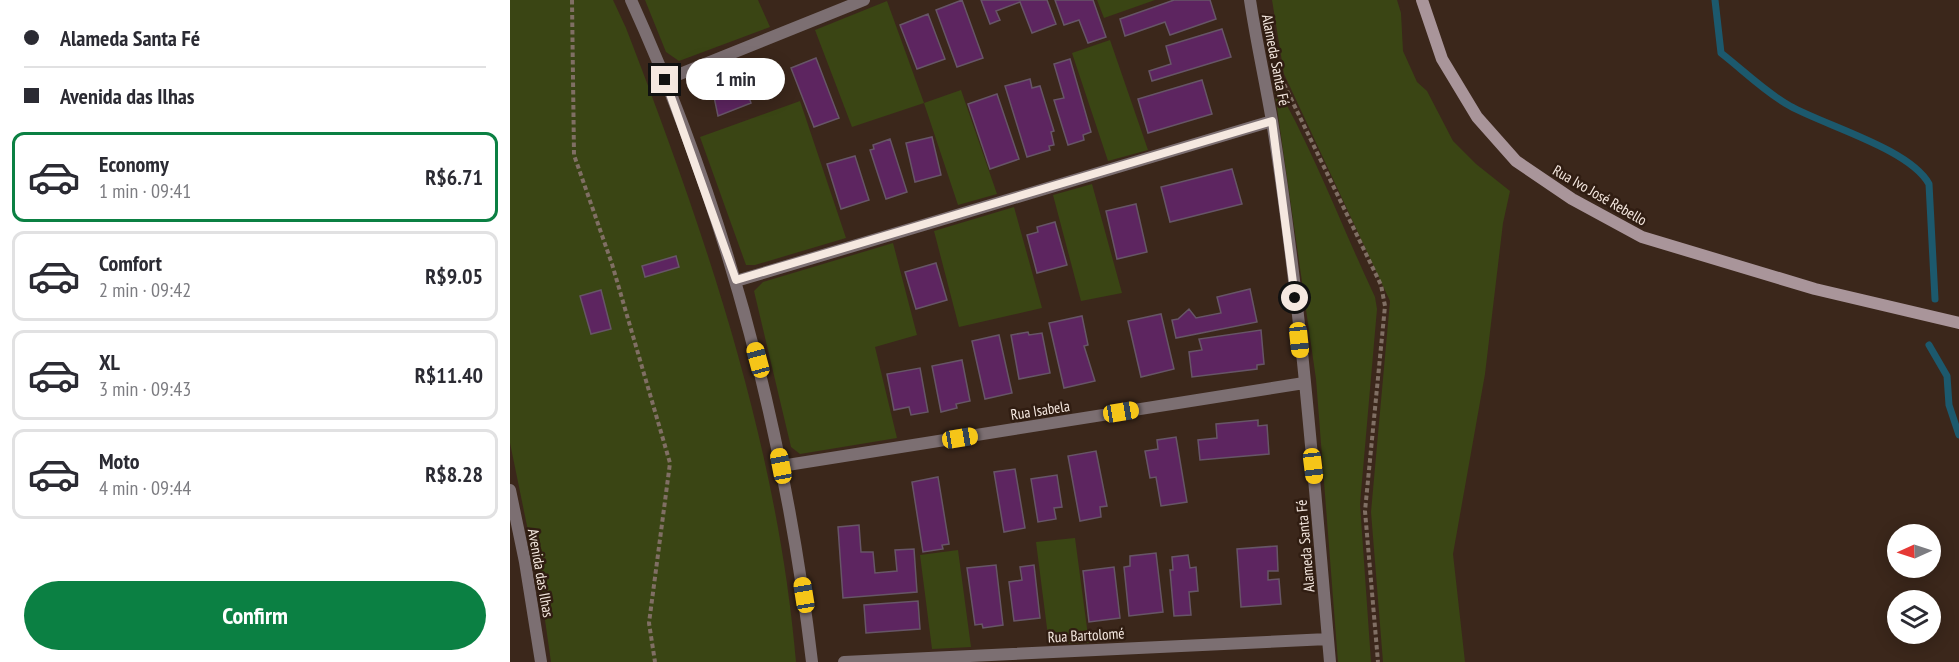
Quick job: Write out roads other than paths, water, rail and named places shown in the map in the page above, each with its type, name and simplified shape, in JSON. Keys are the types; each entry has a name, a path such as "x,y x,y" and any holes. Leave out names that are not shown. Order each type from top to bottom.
{"street":[{"path":"631,0 665,80 736,280 760,370 781,466 794,532 812,662"},
{"path":"665,80 864,0"},
{"name":"Alameda Santa Fé","path":"1250,0 1272,121 1304,383 1330,662"},
{"name":"Rua Ivo José Rebello","path":"1422,0 1442,59 1477,117 1516,161 1572,199 1642,237 1815,289 1959,323"},
{"path":"736,280 1272,121"},
{"name":"Rua Isabela","path":"781,466 1304,383"},
{"name":"Avenida das Ilhas","path":"510,490 525,562 541,662"},
{"name":"Rua Bartolomé","path":"844,662 1328,639"}],"waterway":[{"path":"1715,0 1721,53 1781,101 1886,149 1919,171 1929,184 1935,299"},
{"path":"1929,345 1947,376 1949,405 1959,435"}]}
